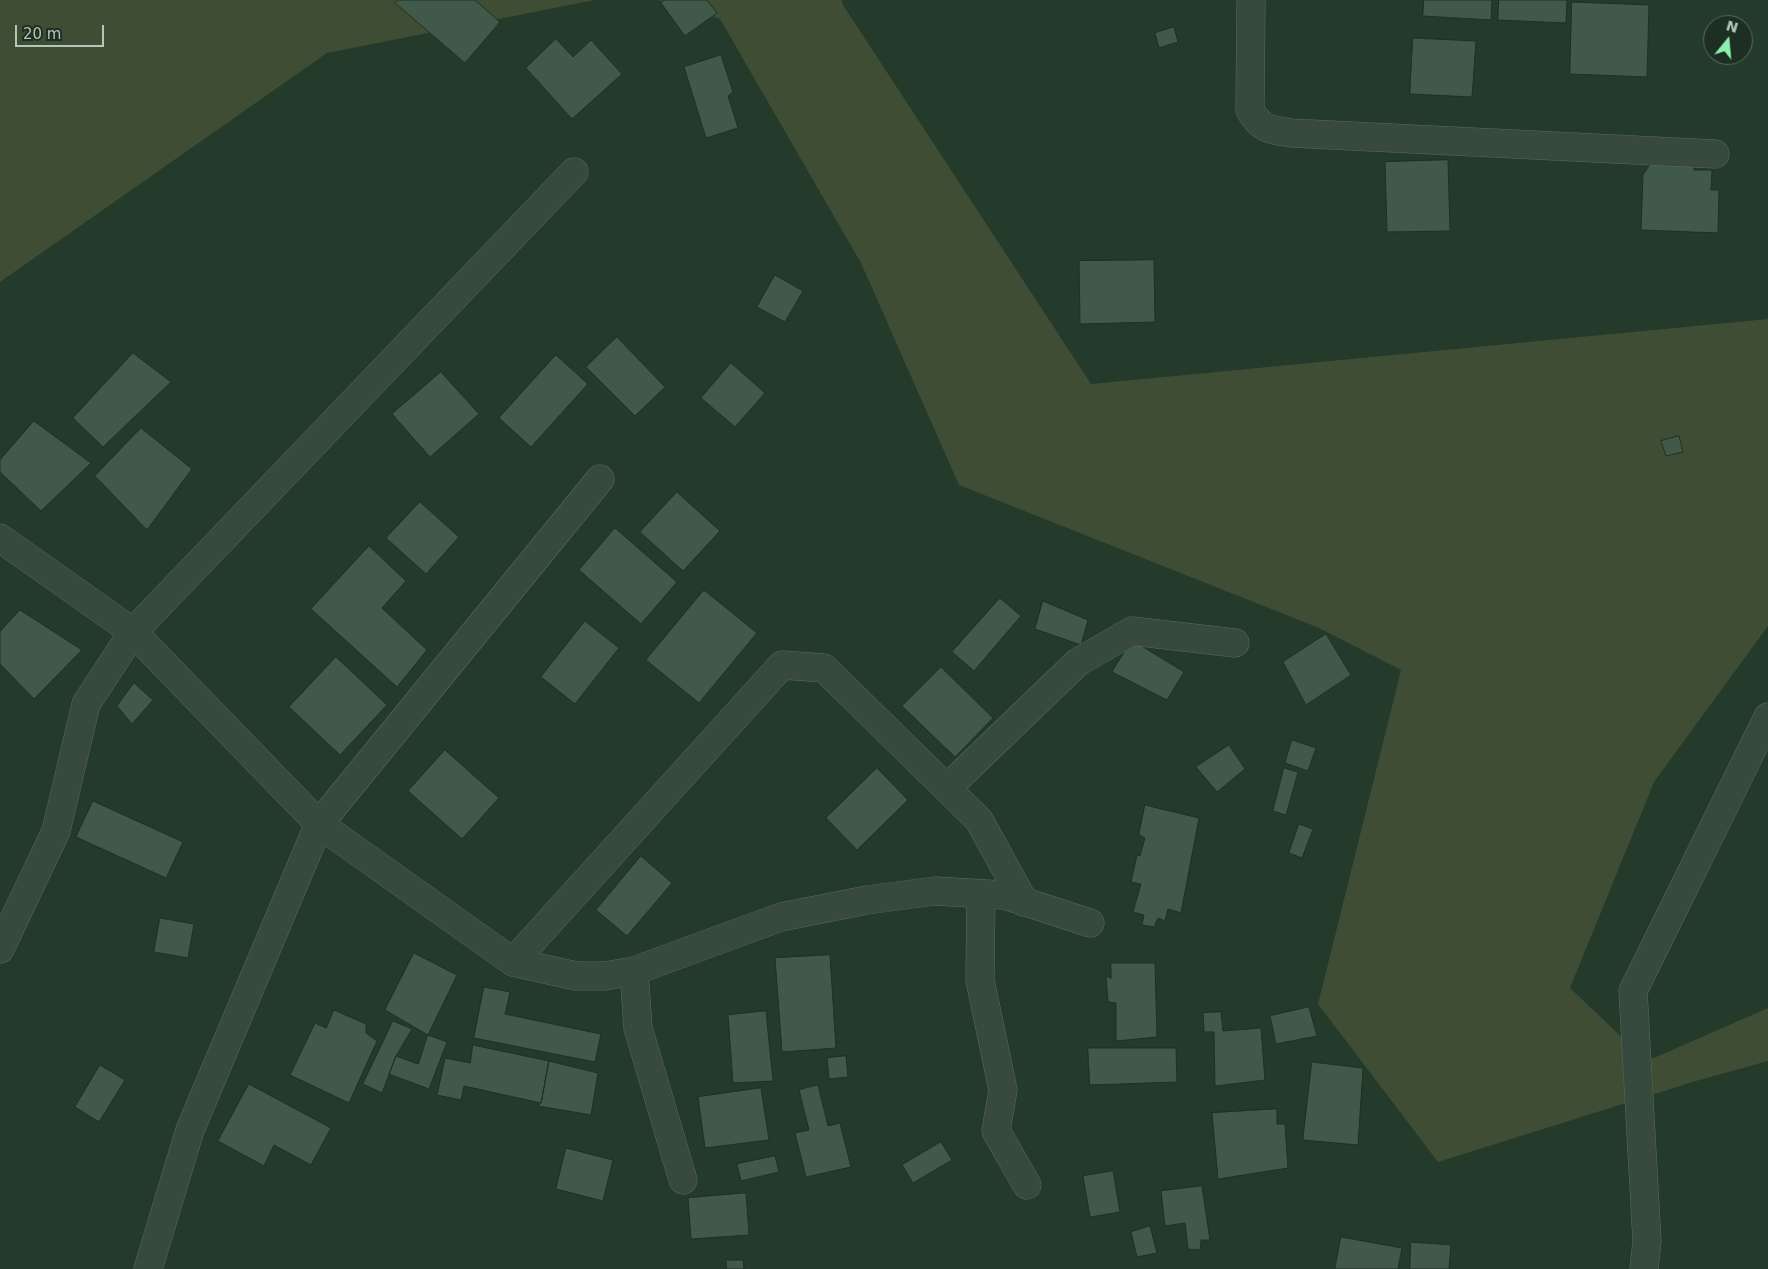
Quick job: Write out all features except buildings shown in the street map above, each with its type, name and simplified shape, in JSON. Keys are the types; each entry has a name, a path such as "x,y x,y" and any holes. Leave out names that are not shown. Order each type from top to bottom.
{"street":[{"path":"1251,0 1250,110 1256,121 1269,130 1291,133 1715,154"},
{"path":"0,949 56,831 86,704 133,632 574,172"},
{"path":"148,1269 190,1130 319,824 600,479"},
{"path":"0,538 133,632 319,824 513,962 576,976 605,976 634,971 781,917 867,900 935,891 1004,895 1090,923"},
{"path":"947,788 1078,662 1132,631 1235,643"},
{"path":"513,962 782,665 824,668 947,788 979,820 1024,902"},
{"path":"1644,1269 1647,1241 1632,991 1768,717"},
{"path":"981,894 980,980 1003,1090 996,1132 1027,1184"},
{"path":"634,971 638,1028 683,1180"}],"green space":[{"path":"0,0 595,0 327,53 0,282"},
{"path":"658,0 842,0 843,5 1091,384 1768,319 1768,626 1654,782 1570,988 1647,1061 1768,1008 1768,1061 1696,1081 1438,1162 1318,1004 1401,670 1319,628 959,485 861,263 720,19"}]}
